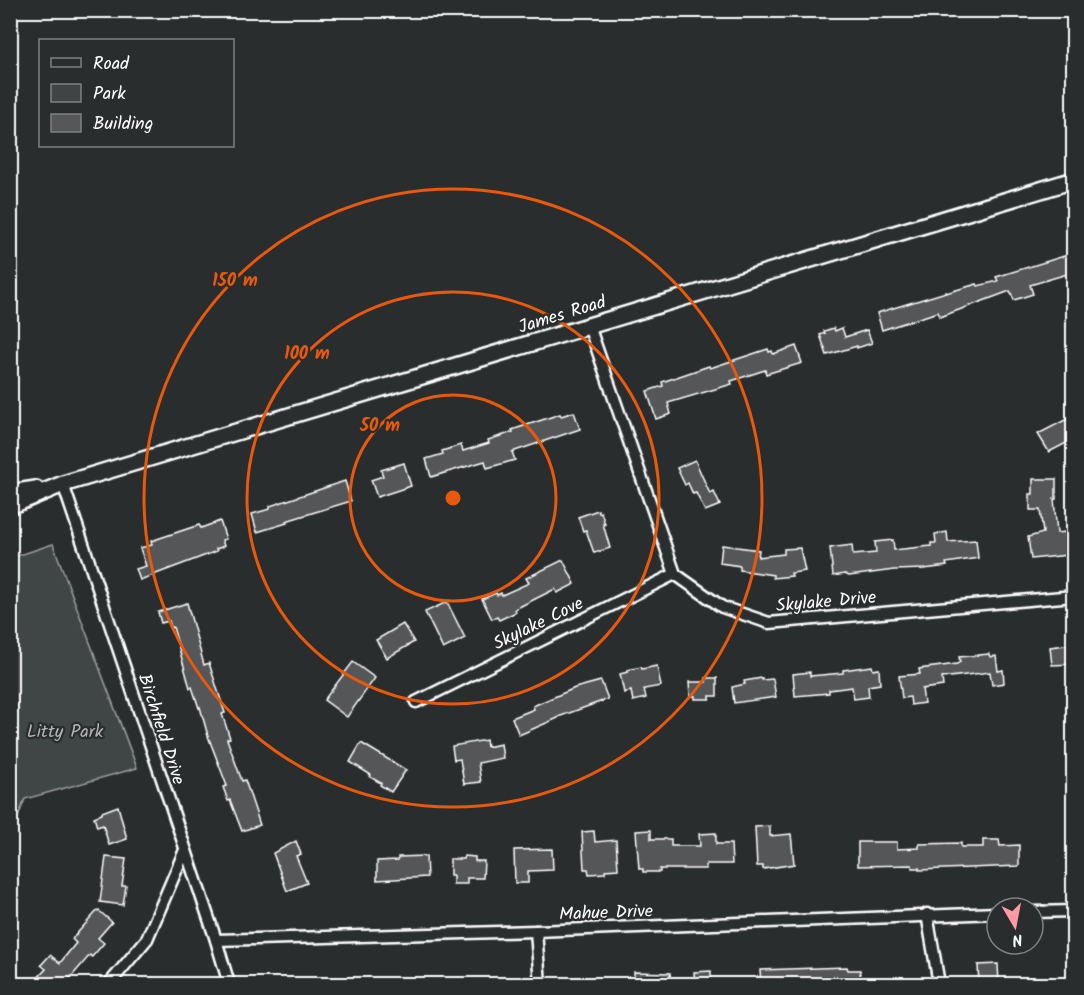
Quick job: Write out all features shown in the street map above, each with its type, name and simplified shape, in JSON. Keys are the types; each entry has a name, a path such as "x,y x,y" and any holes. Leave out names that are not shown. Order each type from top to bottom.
{"main road":[{"name":"James Road","path":"10,506 63,484 1074,180"},
{"name":"James Road","path":"10,493 63,484"}],"street":[{"path":"590,326 675,574"},
{"name":"Birchfield Drive","path":"63,484 229,984"},
{"name":"Skylake Drive","path":"675,574 722,607 769,623 1074,596"},
{"name":"Skylake Cove","path":"416,702 675,574"},
{"path":"109,984 147,939 185,849"},
{"path":"1045,912 1074,911"},
{"name":"Mahue Drive","path":"216,940 536,931 985,913"},
{"path":"927,914 939,984"},
{"path":"536,931 540,984"}],"green space":[{"name":"Litty Park","path":"53,544 137,768 25,799 11,835 11,558"}],"building":[{"path":"1074,253 1074,272 1030,285 1033,294 1014,300 1010,291 940,317 938,312 882,330 877,313 946,292 998,281 996,277"},
{"path":"834,328 835,331 842,328 845,337 867,330 872,343 827,355 820,335"},
{"path":"796,346 802,363 766,374 765,370 731,381 732,384 668,403 671,414 656,419 647,391 663,386 662,382 768,349 773,354"},
{"path":"574,412 580,429 512,452 515,460 487,468 485,461 431,477 426,459 443,454 442,451 461,445 463,451 489,443 488,440 513,432 512,430 560,414 561,416"},
{"path":"1069,418 1074,426 1074,439 1049,452 1038,434"},
{"path":"695,460 710,494 714,492 720,505 705,511 696,493 693,494 688,483 685,485 677,468"},
{"path":"404,463 411,486 377,497 371,480 383,476 381,470"},
{"path":"1033,479 1056,479 1056,499 1054,499 1057,533 1065,532 1068,555 1031,559 1028,537 1043,533 1040,510 1030,510"},
{"path":"345,481 351,501 257,532 252,514"},
{"path":"598,510 605,524 603,524 610,548 594,553 586,530 583,531 578,517"},
{"path":"220,521 226,539 222,540 224,546 216,549 217,551 140,580 136,569 146,566 140,548 152,545 151,541 199,525 201,528"},
{"path":"947,532 948,542 976,540 978,558 924,569 833,576 830,548 852,545 853,555 876,553 875,542 893,540 894,550 931,546 931,543 936,543 935,534"},
{"path":"722,545 759,550 758,557 784,554 784,549 800,548 805,571 791,573 792,576 773,578 773,575 740,570 740,566 720,563"},
{"path":"563,560 575,584 557,593 555,589 515,609 516,612 499,620 497,617 492,619 482,599 496,593 502,595 529,583 526,578"},
{"path":"447,602 465,638 443,649 425,612"},
{"path":"187,603 204,665 209,663 225,713 222,714 230,738 227,739 242,781 245,780 260,825 242,831 223,787 227,786 208,736 200,707 192,687 190,688 173,627 171,628 169,621 161,623 158,612"},
{"path":"403,624 414,642 387,658 376,640"},
{"path":"1074,644 1074,664 1052,665 1050,647"},
{"path":"989,654 990,657 996,656 998,671 1003,670 1004,683 992,685 990,672 942,678 943,686 922,689 924,703 911,705 910,697 902,698 899,676 920,674 919,669 957,664 960,662 959,657"},
{"path":"353,662 375,678 347,717 324,700"},
{"path":"657,666 661,686 644,689 646,698 633,701 631,691 624,693 620,674 628,672 627,670"},
{"path":"872,666 873,670 879,669 880,684 868,686 869,697 854,699 852,687 829,690 829,693 795,696 793,674 810,672 810,676 843,673 843,670"},
{"path":"706,678 717,678 717,696 710,696 710,699 695,699 695,696 690,696 689,682 706,682"},
{"path":"762,678 762,680 773,679 776,697 734,703 732,687 745,684 744,681"},
{"path":"601,681 608,699 558,717 519,735 512,718 534,709 533,706 575,688"},
{"path":"486,740 487,747 501,744 503,758 478,763 481,782 464,784 460,759 454,760 452,746"},
{"path":"361,743 406,770 391,792 370,777 371,775 350,762"},
{"path":"118,806 127,839 109,845 103,825 97,827 94,817"},
{"path":"770,826 770,836 791,834 794,864 763,869 763,866 757,866 755,827"},
{"path":"651,830 651,839 671,839 671,846 700,846 699,834 716,833 716,844 731,844 732,864 706,864 706,869 660,869 660,872 643,872 643,869 639,869 636,831"},
{"path":"594,831 595,842 616,840 618,869 589,874 588,869 584,869 582,832"},
{"path":"983,840 999,840 1000,846 1019,845 1019,866 919,870 919,868 912,868 912,865 858,866 858,842 897,842 897,849 919,848 919,844 961,843 961,847 983,847"},
{"path":"296,841 301,854 296,856 307,883 287,891 273,853"},
{"path":"552,849 553,870 528,871 528,883 515,883 514,850"},
{"path":"426,856 427,877 377,880 377,861 398,860 398,857"},
{"path":"464,856 475,857 475,861 484,861 483,878 467,878 467,884 453,884 453,875 450,875 450,859 463,859"},
{"path":"106,857 126,859 122,886 126,886 123,905 100,902"},
{"path":"98,910 112,922 98,938 104,943 92,957 90,955 65,984 32,984 46,969 41,965 50,955 60,963 76,943 72,939"},
{"path":"998,964 999,984 979,984 978,965"},
{"path":"847,967 848,970 860,970 861,984 816,984 816,982 761,984 760,970"},
{"path":"711,971 711,984 695,984 694,972"},
{"path":"634,972 670,973 671,984 634,984"}]}
